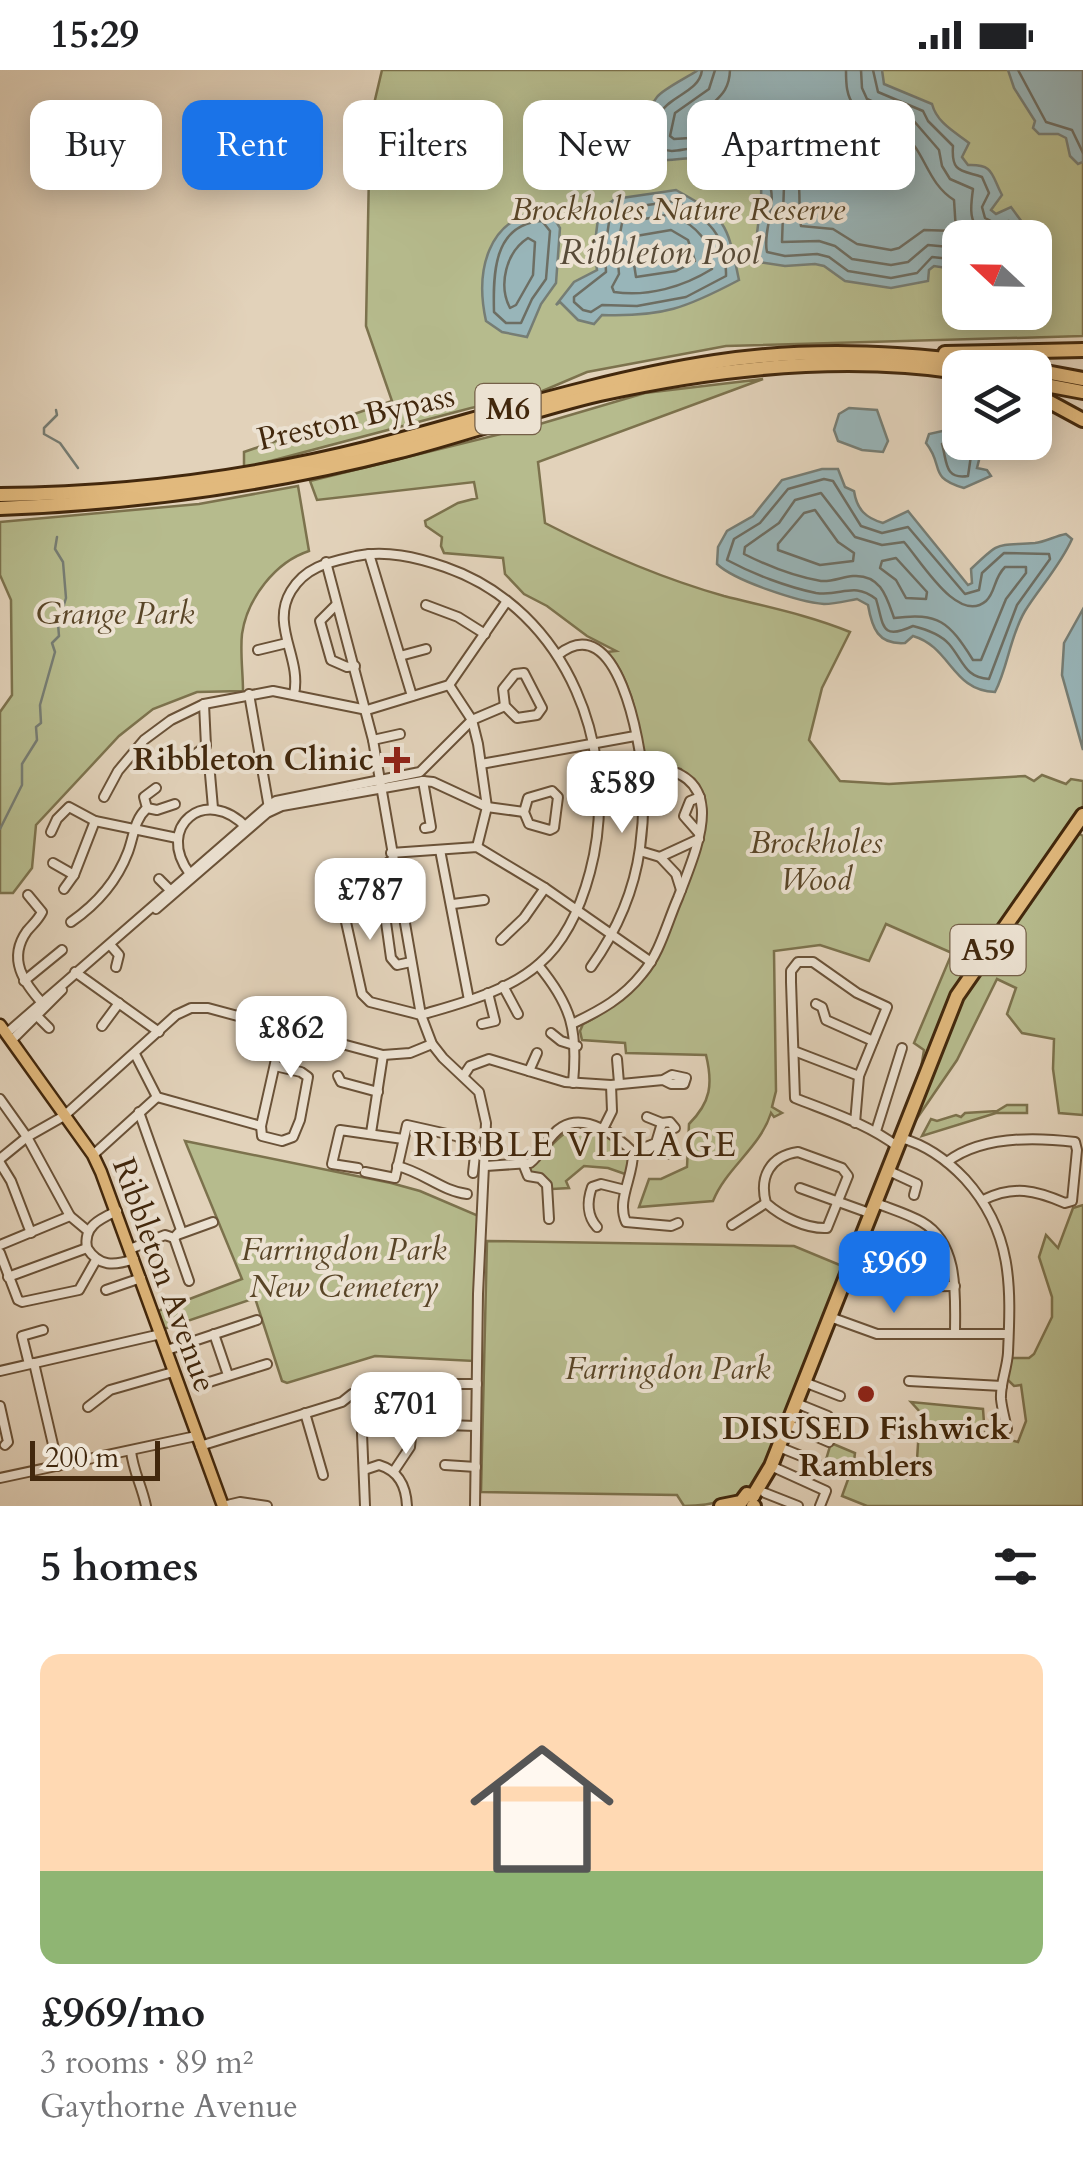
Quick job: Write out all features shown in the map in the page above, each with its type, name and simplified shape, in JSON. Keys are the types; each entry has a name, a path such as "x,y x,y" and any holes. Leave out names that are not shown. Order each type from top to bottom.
{"highway":[{"path":"933,355 959,350 1083,350"},
{"name":"Preston Bypass","path":"0,495 148,485 310,461 601,384 714,362 840,352 942,356"},
{"name":"Preston Bypass","path":"0,508 210,491 399,452 599,395 719,371 825,364 942,371"},
{"path":"1052,373 1083,379"},
{"path":"1052,386 1083,392"},
{"path":"1052,403 1083,420"},
{"name":"A59","path":"752,1502 771,1466 957,996 1083,815"},
{"path":"722,1506 752,1502"}],"main road":[{"name":"Ribbleton Avenue","path":"6,1032 92,1154 117,1211 223,1506"}],"street":[{"path":"369,554 412,696"},
{"path":"294,694 296,674 283,615 288,596 307,572 326,562 369,554 411,557 470,577 507,601 524,614 558,655 576,685 594,742 599,831 578,911 538,965 488,993 421,1015 370,1002 362,994 336,898 391,856 440,850 478,847 544,888 578,911 613,936 652,962"},
{"path":"326,562 367,710 421,1015 432,1044 479,1092 483,1104 486,1166 478,1294 475,1506"},
{"path":"104,797 118,771 144,740 164,724 204,704 250,694 294,694 367,710 449,684 507,601"},
{"path":"336,604 320,621 331,660 354,666"},
{"path":"426,605 458,617 485,634"},
{"path":"258,650 287,643"},
{"path":"558,655 587,646 604,653 620,678 642,766 640,851 613,936 591,968"},
{"path":"400,656 426,649"},
{"path":"524,673 542,708 537,715 517,718 505,706 503,689 516,674 524,673"},
{"path":"449,684 472,720 481,764 488,807 478,847"},
{"path":"250,694 270,808"},
{"path":"188,760 206,746 204,704"},
{"path":"422,777 472,720 505,706"},
{"path":"373,740 400,734"},
{"path":"481,764 636,736"},
{"path":"574,1023 620,997 652,962 699,836 703,805 694,785 669,768 642,766"},
{"path":"210,774 212,808"},
{"path":"422,777 431,826 425,828"},
{"path":"6,1032 270,808 422,777 488,807 524,812"},
{"path":"147,808 144,797 156,788"},
{"path":"552,791 558,797 554,828 550,830 528,824 524,812 532,795 552,791"},
{"path":"699,836 684,816 690,801 700,796"},
{"path":"147,808 158,810 176,804"},
{"path":"51,832 57,819 70,807 95,820 177,838"},
{"path":"72,922 113,882 140,814 147,808"},
{"path":"191,876 179,857 177,838 191,816 212,808 230,812 246,827"},
{"path":"64,889 74,875 95,820"},
{"path":"660,857 699,836"},
{"path":"440,850 469,1000"},
{"path":"640,851 660,857 676,874 680,890"},
{"path":"53,863 74,875"},
{"path":"115,942 170,890 191,876"},
{"path":"160,879 170,890"},
{"path":"501,940 524,918 544,888"},
{"path":"28,895 42,912 20,947 19,968 24,981 43,1004"},
{"path":"452,904 484,900"},
{"path":"402,909 385,916 391,958 397,964 411,962"},
{"path":"115,942 119,954 116,967"},
{"path":"24,981 62,950"},
{"path":"855,1123 859,1076 887,1006 813,962 798,962 791,971 795,1098 948,1162 994,1218 1008,1257 1008,1358 1001,1400 1006,1430"},
{"path":"538,965 574,1023 573,1083"},
{"path":"77,974 159,1032"},
{"path":"504,986 518,1014"},
{"path":"482,1024 496,1020 488,993"},
{"path":"102,1026 119,1003"},
{"path":"6,1032 36,1015 43,1004"},
{"path":"822,1005 826,1020 873,1041"},
{"path":"31,1233 0,1161 27,1138 64,1116 183,1010 198,1007 384,1055 410,1054 432,1044"},
{"path":"36,1015 49,1028"},
{"path":"275,1066 308,1077 300,1120 293,1137 282,1141 262,1136 261,1126 283,1028"},
{"path":"551,1033 576,1046"},
{"path":"876,1131 902,1048"},
{"path":"794,1051 859,1076"},
{"path":"529,1071 536,1053"},
{"path":"135,1054 157,1097 261,1126"},
{"path":"371,1133 384,1055"},
{"path":"464,1075 470,1066 489,1059 573,1083 662,1080"},
{"path":"603,1129 612,1111 617,1059"},
{"path":"338,1076 341,1082 378,1092"},
{"path":"92,1154 157,1097"},
{"path":"0,1100 27,1138 70,1216 88,1231"},
{"path":"140,1112 182,1230 176,1236"},
{"path":"646,1118 670,1122 675,1128"},
{"path":"633,1152 656,1144 662,1123"},
{"path":"486,1166 524,1166 562,1127 583,1124 603,1129 633,1152 633,1172 622,1209 626,1222 671,1226 678,1223"},
{"path":"403,1139 344,1128 338,1134 332,1164 395,1178 406,1126 456,1136 486,1147"},
{"path":"948,1162 958,1154 987,1144 1075,1142 1072,1201 1065,1203 1020,1188 982,1200"},
{"path":"652,1145 663,1154 670,1154"},
{"path":"473,1173 476,1146"},
{"path":"798,1152 846,1172 847,1184 840,1203 830,1225 823,1230 785,1217 766,1203 764,1183 770,1167 782,1156 798,1152"},
{"path":"397,1166 467,1194"},
{"path":"524,1166 528,1176 540,1178 547,1185 549,1219"},
{"path":"434,1180 440,1169"},
{"path":"889,1171 917,1184 914,1195"},
{"path":"597,1228 590,1216 592,1187 601,1184 626,1190"},
{"path":"800,1188 928,1226 945,1248 956,1286 954,1334"},
{"path":"732,1225 766,1203"},
{"path":"117,1211 97,1221 88,1231 86,1248 96,1260 112,1265 165,1235 176,1236 214,1222"},
{"path":"0,1245 70,1216"},
{"path":"176,1236 189,1281"},
{"path":"8,1277 86,1248"},
{"path":"0,1252 22,1302 79,1290 96,1260"},
{"path":"847,1275 878,1287 956,1286"},
{"path":"106,1290 141,1278"},
{"path":"830,1317 877,1334 1008,1334"},
{"path":"167,1350 258,1320"},
{"path":"43,1330 22,1336 58,1466"},
{"path":"0,1371 161,1334"},
{"path":"214,1334 228,1376"},
{"path":"206,1383 267,1364"},
{"path":"88,1407 110,1390 173,1372"},
{"path":"909,1381 1002,1386"},
{"path":"365,1506 360,1385 402,1382"},
{"path":"804,1382 840,1396"},
{"path":"450,1384 477,1384"},
{"path":"0,1478 198,1440 342,1402 352,1394"},
{"path":"796,1403 828,1416"},
{"path":"0,1406 8,1442 5,1446"},
{"path":"305,1413 324,1475"},
{"path":"394,1472 410,1447 413,1418"},
{"path":"787,1424 829,1442"},
{"path":"446,1425 476,1426"},
{"path":"778,1447 816,1462"},
{"path":"131,1452 146,1506"},
{"path":"364,1470 379,1465 394,1472 404,1488 407,1506"},
{"path":"446,1465 476,1467"},
{"path":"771,1466 826,1491 820,1506"},
{"path":"223,1506 240,1502 267,1506"},
{"path":"752,1502 798,1506"}],"green space":[{"name":"Brockholes Nature Reserve","path":"382,70 1083,70 1083,336 726,346 587,372 533,395 244,468 244,452 392,401 366,326 369,190 503,190 503,100 375,100"},
{"name":"Brockholes Wood","path":"763,379 538,462 545,523 679,582 850,632 822,688 809,740 840,781 889,784 1025,776 1034,781 1042,775 1066,784 1071,779 1083,781 1083,806 957,996 921,1068 924,1050 914,1043 952,953 886,924 869,961 820,945 774,951 776,1091 772,1107 782,1113 774,1117 771,1113 759,1137 713,1201 639,1207 649,1179 661,1179 687,1167 689,1124 702,1108 708,1092 706,1055 626,1053 625,1043 582,1040 580,1031 583,1024 610,1007 632,986 664,933 702,813 703,797 681,769 645,761 629,689 607,652 616,651 524,594 505,574 503,558 444,553 442,537 425,521 458,503 477,498 474,482 317,500 310,481 533,426 645,393"},
{"name":"Grange Park","path":"298,486 309,551 274,573 256,595 242,634 243,691 197,692 153,709 119,736 36,825 32,868 13,893 0,893 0,712 12,695 11,600 0,575 0,522 199,504"},
{"path":"1076,832 1083,836 1083,1115 1059,1113 1053,1069 1054,1039 1022,1033 1007,1014 1016,988 997,979 957,1060 909,1130 962,999"},
{"path":"1007,1105 1027,1105 1027,1113 996,1113 922,1136 931,1119 997,1111"},
{"path":"585,1126 608,1136 625,1151 630,1167 625,1174 584,1166 566,1181 569,1188 552,1189 549,1182 527,1172 528,1166 561,1137"},
{"name":"Farringdon Park New Cemetery","path":"185,1141 391,1183 481,1217 474,1361 375,1356 287,1383 282,1381 255,1298 164,1329 158,1311 242,1279"},
{"path":"1083,1205 1083,1506 867,1506 842,1496 850,1474 825,1463 831,1443 855,1453 854,1461 898,1476 917,1460 920,1412 911,1402 983,1409 985,1437 1018,1442 1026,1421 1021,1385 1014,1386 1007,1379 1011,1358 1029,1358 1034,1354 1052,1317 1052,1297 1039,1257 1046,1235 1058,1248 1073,1208"},
{"name":"Farringdon Park","path":"487,1241 794,1246 847,1268 761,1479 734,1496 695,1506 684,1506 677,1495 481,1492"}],"water":[{"path":"698,70 882,70 884,84 932,104 942,122 969,143 962,157 968,165 987,169 1002,195 991,210 996,214 1011,207 1021,220 942,220 942,267 929,270 928,281 891,288 845,281 815,264 785,266 758,262 761,190 915,190 915,100 687,100 687,159 667,160 667,100 655,100"},
{"path":"1008,70 1083,70 1083,162 1078,164 1070,156 1066,138 1039,134 1033,128 1035,121 1014,88"},
{"name":"Ribbleton Pool","path":"676,190 706,208 722,224 739,280 674,309 602,315 594,324 578,320 560,302 556,305 574,282 597,270 594,250 599,211 615,199"},
{"path":"544,210 560,228 556,283 541,304 527,337 502,332 486,321 484,266 498,235 509,224"},
{"path":"849,408 877,410 888,441 883,452 862,450 838,441 834,430 839,414"},
{"path":"942,431 942,460 979,460 977,468 987,470 991,476 964,488 945,480 926,443 929,434"},
{"path":"822,469 838,469 845,487 854,491 860,508 872,519 883,523 908,511 968,585 972,583 971,569 999,546 1039,542 1066,534 1072,539 1020,621 995,692 969,684 926,642 913,636 905,643 882,638 874,628 868,605 857,599 824,604 799,599 752,584 717,564 718,547 727,531 753,516 782,480"},
{"path":"1083,609 1083,750 1062,675 1064,643"}],"waterway":[{"path":"56,410 57,415 44,428 44,434 60,443 78,468"},
{"path":"0,829 22,785 22,764 37,740 40,705 55,652 52,643 59,636 58,624 66,598 63,562 55,549 57,537"}],"place":[{"name":"Ribbleton Clinic","path":"397,760"},
{"name":"DISUSED Fishwick Ramblers","path":"866,1394"}],"district":[{"name":"RIBBLE VILLAGE","path":"576,1145"}]}
